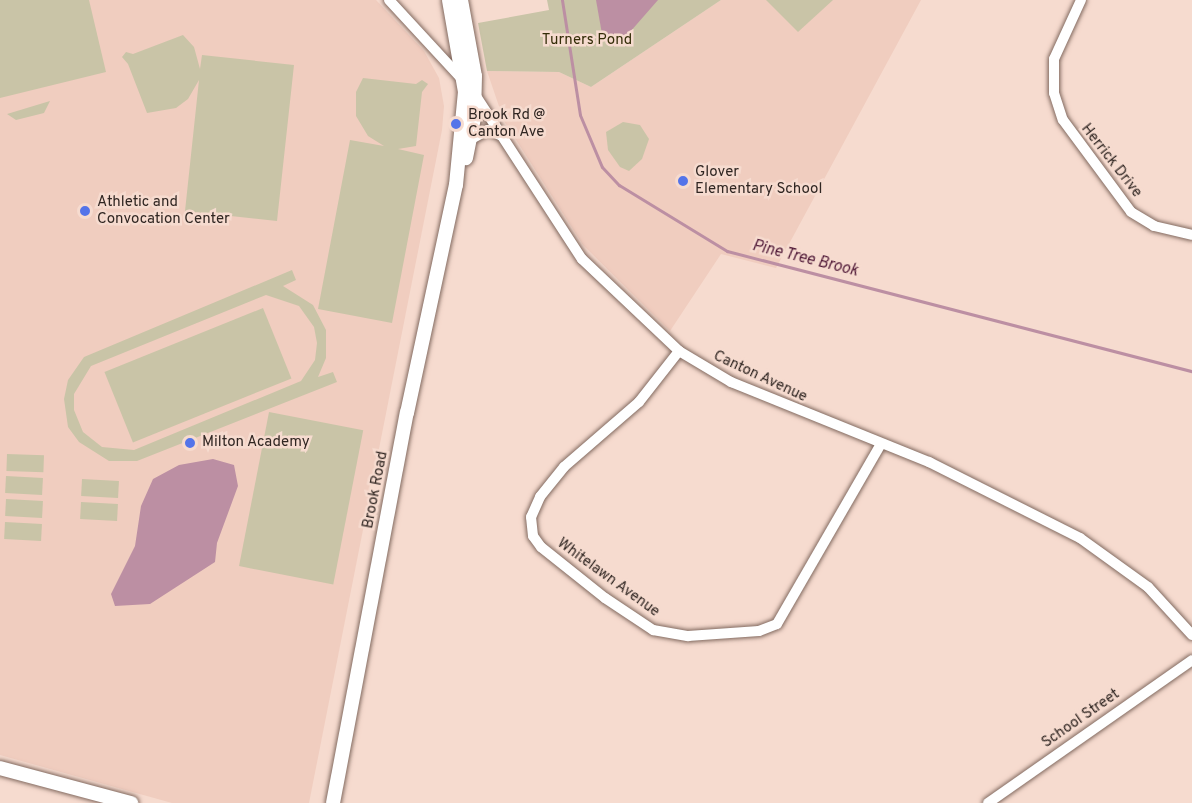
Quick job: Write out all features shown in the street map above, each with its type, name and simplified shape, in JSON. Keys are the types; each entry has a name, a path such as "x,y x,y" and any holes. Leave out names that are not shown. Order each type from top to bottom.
{"main road":[{"name":"Brook Road","path":"449,0 464,81 456,185"},
{"name":"Brook Road","path":"333,803 407,413 456,185 471,139 475,95 461,0"},
{"path":"0,768 131,803"}],"street":[{"name":"Canton Avenue","path":"389,0 475,95 586,264 680,351 742,388 953,472 1092,545 1148,586 1192,634"},
{"name":"Herrick Drive","path":"1081,0 1054,59 1054,93 1063,120 1131,212 1154,226 1192,235"},
{"path":"471,139 488,130 502,136"},
{"name":"Whitelawn Avenue","path":"680,351 639,402 564,467 536,504 530,524 537,542 547,553 653,630 688,636 759,631 777,624 881,444"},
{"name":"School Street","path":"988,803 1192,660"}],"shaded area":[{"name":"Milton Academy","path":"0,0 376,0 424,51 439,78 444,106 442,130 309,803 172,803 0,755"},
{"path":"596,0 658,0 623,40 602,34"},
{"name":"Glover Elementary School","path":"721,0 921,0 776,268 721,254 670,331 583,245 504,121 487,71 559,72 591,87"},
{"path":"213,459 234,465 238,486 217,543 215,562 150,604 115,606 111,594 135,546 141,506 153,479 179,465"}],"green space":[{"path":"0,0 89,0 106,72 0,98"},
{"name":"Turners Pond","path":"547,0 721,0 591,87 559,72 487,71 478,23 549,10"},
{"path":"766,0 833,0 798,32"},
{"path":"183,35 194,47 200,69 202,55 294,65 277,221 185,211 199,80 188,99 176,108 147,113 128,64 122,57 126,52 133,54"},
{"path":"363,78 416,84 422,80 428,84 422,92 416,146 398,149 424,155 392,323 318,309 350,140 384,146 368,136 356,116 356,92"},
{"path":"50,101 44,113 16,120 7,114"},
{"path":"623,122 640,125 649,139 642,159 629,171 620,167 608,150 606,132"},
{"path":"292,270 296,280 283,286 313,305 326,330 326,358 318,377 333,372 337,382 137,461 109,461 79,442 68,427 64,399 68,380 84,357","holes":["266,295 299,306 314,327 317,343 315,360 301,381 134,450 102,447 83,432 74,410 74,394 91,366"]},
{"path":"263,308 291,378 133,443 104,372"},
{"path":"269,412 363,430 333,584 239,566"},
{"path":"7,454 44,455 43,472 6,471"},
{"path":"6,476 43,478 42,495 5,493"},
{"path":"82,479 119,481 118,498 81,496"},
{"path":"6,499 43,501 42,518 5,516"},
{"path":"81,502 118,504 117,521 80,519"},
{"path":"5,522 42,524 41,541 4,539"}],"waterway":[{"name":"Pine Tree Brook","path":"562,0 580,115 602,167 619,185 727,251 1192,371"}],"place":[{"name":"Brook Rd @ Canton Ave","path":"456,124"},
{"name":"Glover Elementary School","path":"683,181"},
{"name":"Athletic and Convocation Center","path":"85,211"},
{"name":"Milton Academy","path":"190,443"}]}
